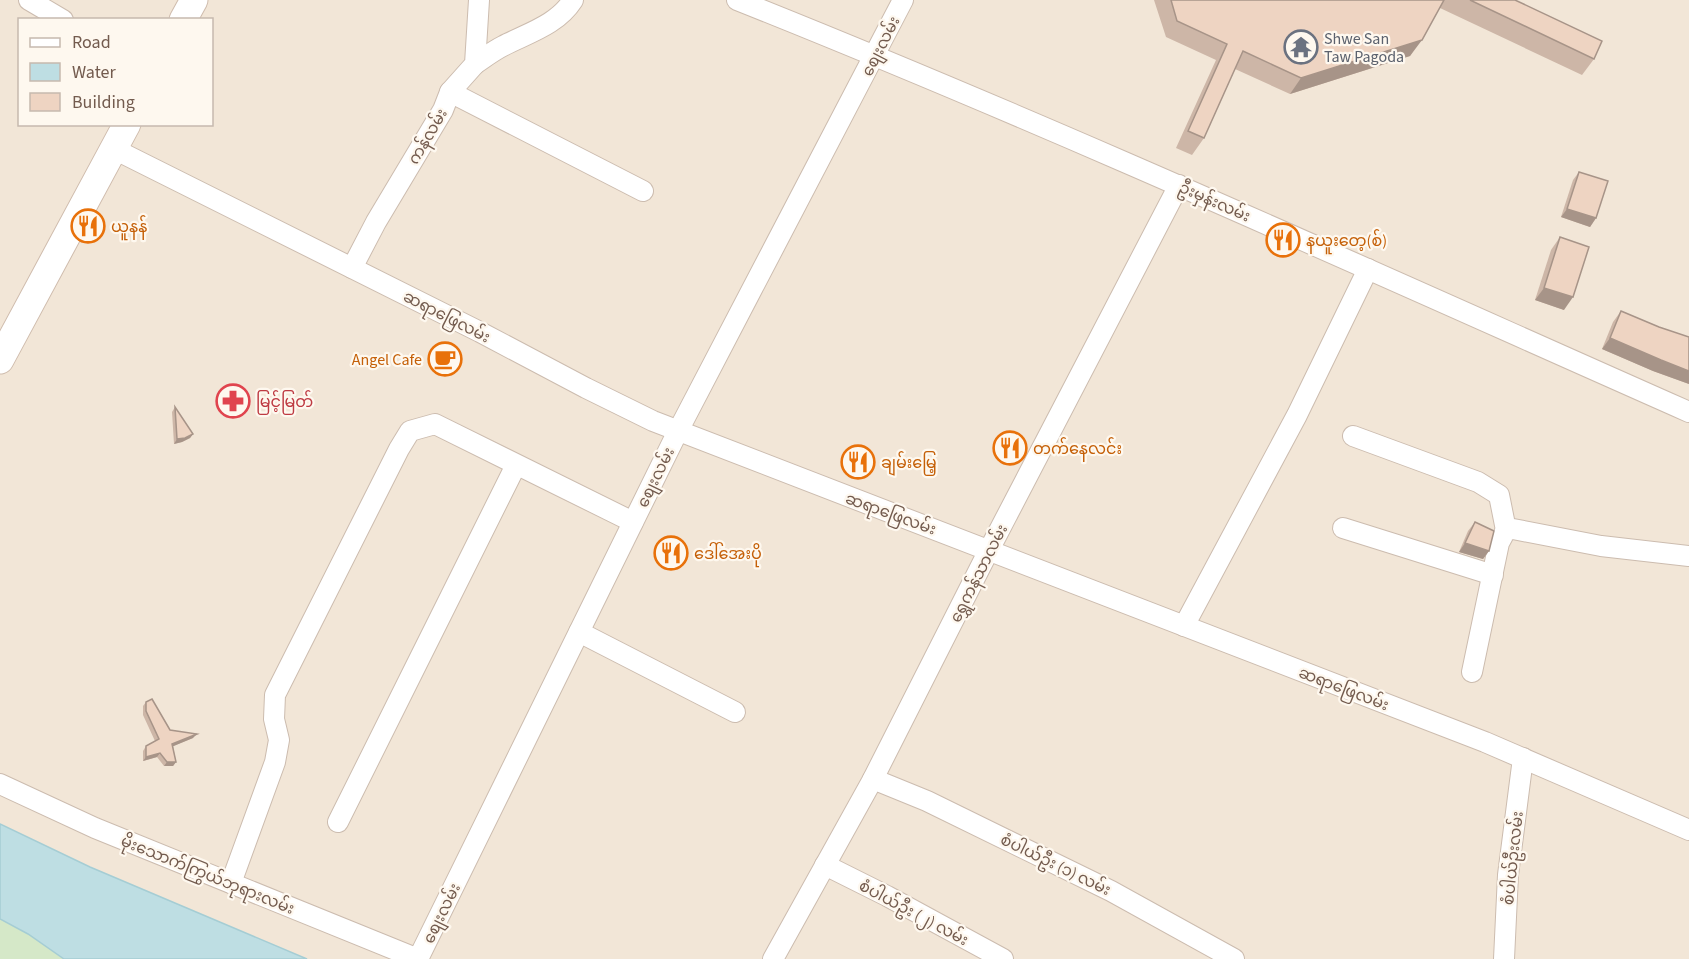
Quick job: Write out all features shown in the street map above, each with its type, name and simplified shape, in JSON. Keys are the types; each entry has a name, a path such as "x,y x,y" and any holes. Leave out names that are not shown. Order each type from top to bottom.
{"street":[{"path":"28,0 60,18"},
{"path":"184,18 194,0"},
{"path":"475,64 479,0"},
{"name":"ကန်လမ်း","path":"352,268 376,222 443,111 450,92 475,64 501,47 549,23 564,13 573,0"},
{"name":"ဦးမှန်းလမ်း","path":"736,0 875,55 1179,185 1689,412"},
{"name":"စျေးလမ်း","path":"418,959 678,431 903,0"},
{"path":"450,92 643,191"},
{"path":"0,360 126,126"},
{"name":"ဆရာဖြေလမ်း","path":"114,150 480,332 586,388 678,431 1485,742 1689,830"},
{"name":"‌ရွှေကန်သာလမ်း","path":"772,959 873,779 1179,185"},
{"path":"1184,626 1297,415 1368,269"},
{"path":"231,883 275,762 279,740 274,718 275,695 410,431 435,424 633,522"},
{"path":"1353,436 1478,482 1499,495 1506,530 1499,543 1472,672"},
{"path":"338,822 516,465"},
{"path":"1343,528 1492,575"},
{"path":"1506,530 1513,529 1601,546 1689,556"},
{"path":"579,632 735,712"},
{"name":"စံပါယ်ဦးလမ်း","path":"1504,959 1508,875 1523,758"},
{"name":"စံပါယ်ဦး (၁) လမ်း","path":"873,779 927,801 1111,891 1234,959"},
{"name":"မိုးသောက်ကြွယ်ဘုရားလမ်း","path":"0,784 95,828 418,959"},
{"name":"စံပါယ်ဦး (၂) လမ်း","path":"825,865 1003,959"}],"shaded area":[{"path":"0,0 1689,0 1689,959 0,959"}],"green space":[{"path":"0,919 28,934 64,959 0,959"}],"water":[{"path":"0,824 90,867 307,959 64,959 28,934 0,919"}],"building":[{"name":"Shwe San Taw Pagoda","path":"1171,0 1444,0 1422,40 1301,78 1243,51 1204,138 1188,131 1227,44 1177,21"},
{"path":"1470,0 1515,0 1602,41 1594,59"},
{"path":"1579,172 1608,181 1596,218 1567,209"},
{"path":"1560,237 1589,247 1573,297 1544,288"},
{"path":"1621,311 1689,337 1689,371 1610,338"},
{"path":"175,407 193,434 185,438 177,439"},
{"path":"1475,522 1494,531 1489,551 1465,543"},
{"path":"152,699 170,730 197,734 172,744 176,762 167,762 160,753 146,757 146,746 159,739 146,711 146,702"}],"place":[{"name":"Shwe San Taw Pagoda","path":"1301,47"},
{"name":"ယူနန်","path":"88,226"},
{"name":"နယူးတေ့(စ်)","path":"1283,240"},
{"name":"Angel Cafe","path":"445,359"},
{"name":"မြင့်မြတ်","path":"233,401"},
{"name":"တက်နေလင်း","path":"1010,448"},
{"name":"ချမ်းမြေ့","path":"858,462"},
{"name":"ဒေါ်အေးပို","path":"671,553"}]}
